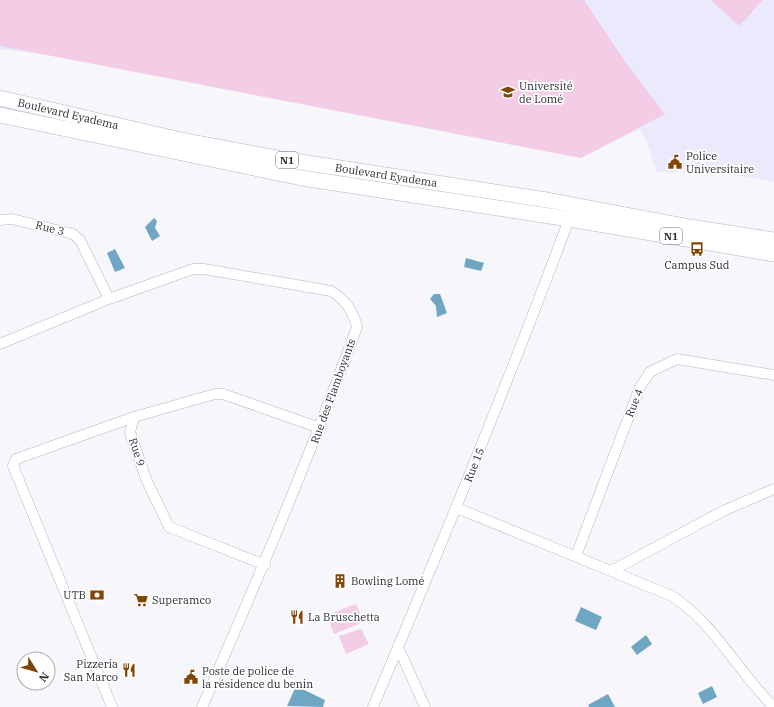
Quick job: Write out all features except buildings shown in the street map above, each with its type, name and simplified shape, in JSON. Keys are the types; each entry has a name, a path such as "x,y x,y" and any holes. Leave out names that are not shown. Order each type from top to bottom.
{"highway":[{"name":"Boulevard Eyadema","path":"0,98 181,140 288,160 578,206 690,227 774,240"},
{"name":"N1","path":"0,115 302,178 569,219 774,254"}],"street":[{"name":"Rue 15","path":"373,707 457,508 569,219 578,206"},
{"name":"Rue 3","path":"0,220 12,219 73,234 80,240 109,299"},
{"name":"Rue des Flamboyants","path":"0,344 109,299 192,269 204,269 331,291 342,298 349,306 357,327 320,428 264,565 202,707"},
{"name":"Rue 4","path":"576,556 640,388 650,372 677,359 774,375"},
{"path":"112,707 13,466 16,459 23,455 134,417 215,394 223,394 320,428"},
{"name":"Rue 9","path":"134,417 130,432 146,479 169,527 264,565"},
{"path":"611,572 723,511 774,489"},
{"path":"457,508 672,596 689,607 706,624 755,689 774,707"},
{"path":"398,647 424,707"}],"shaded area":[{"name":"Université de Lomé","path":"0,0 774,0 774,182 686,166 672,173 656,171 648,145 640,129 581,158 56,56 0,49"},
{"name":"Université de Lomé","path":"0,0 584,0 624,60 665,114 581,158 0,46"},
{"path":"711,0 763,0 739,26"},
{"path":"356,604 364,622 334,634 327,615"},
{"path":"361,629 369,644 346,654 339,636"}],"water":[{"path":"154,218 157,221 155,228 160,236 152,241 145,227"},
{"path":"115,249 125,268 115,272 107,253"},
{"path":"466,258 484,263 481,271 464,267"},
{"path":"434,294 440,294 447,313 437,317 436,306 430,299"},
{"path":"581,607 602,617 596,630 575,621"},
{"path":"646,635 652,644 637,655 631,647"},
{"path":"296,686 325,700 323,707 287,706"},
{"path":"712,686 717,697 703,704 698,693"},
{"path":"608,694 615,707 589,707 588,705"}],"place":[{"name":"Université de Lomé","path":"508,92"},
{"name":"Police Universitaire","path":"675,162"},
{"name":"Campus Sud","path":"697,249"},
{"name":"Bowling Lomé","path":"340,581"},
{"name":"UTB","path":"97,595"},
{"name":"Superamco","path":"141,600"},
{"name":"La Bruschetta","path":"297,617"},
{"name":"Pizzeria San Marco","path":"129,670"},
{"name":"Poste de police de la résidence du benin","path":"191,677"}]}
